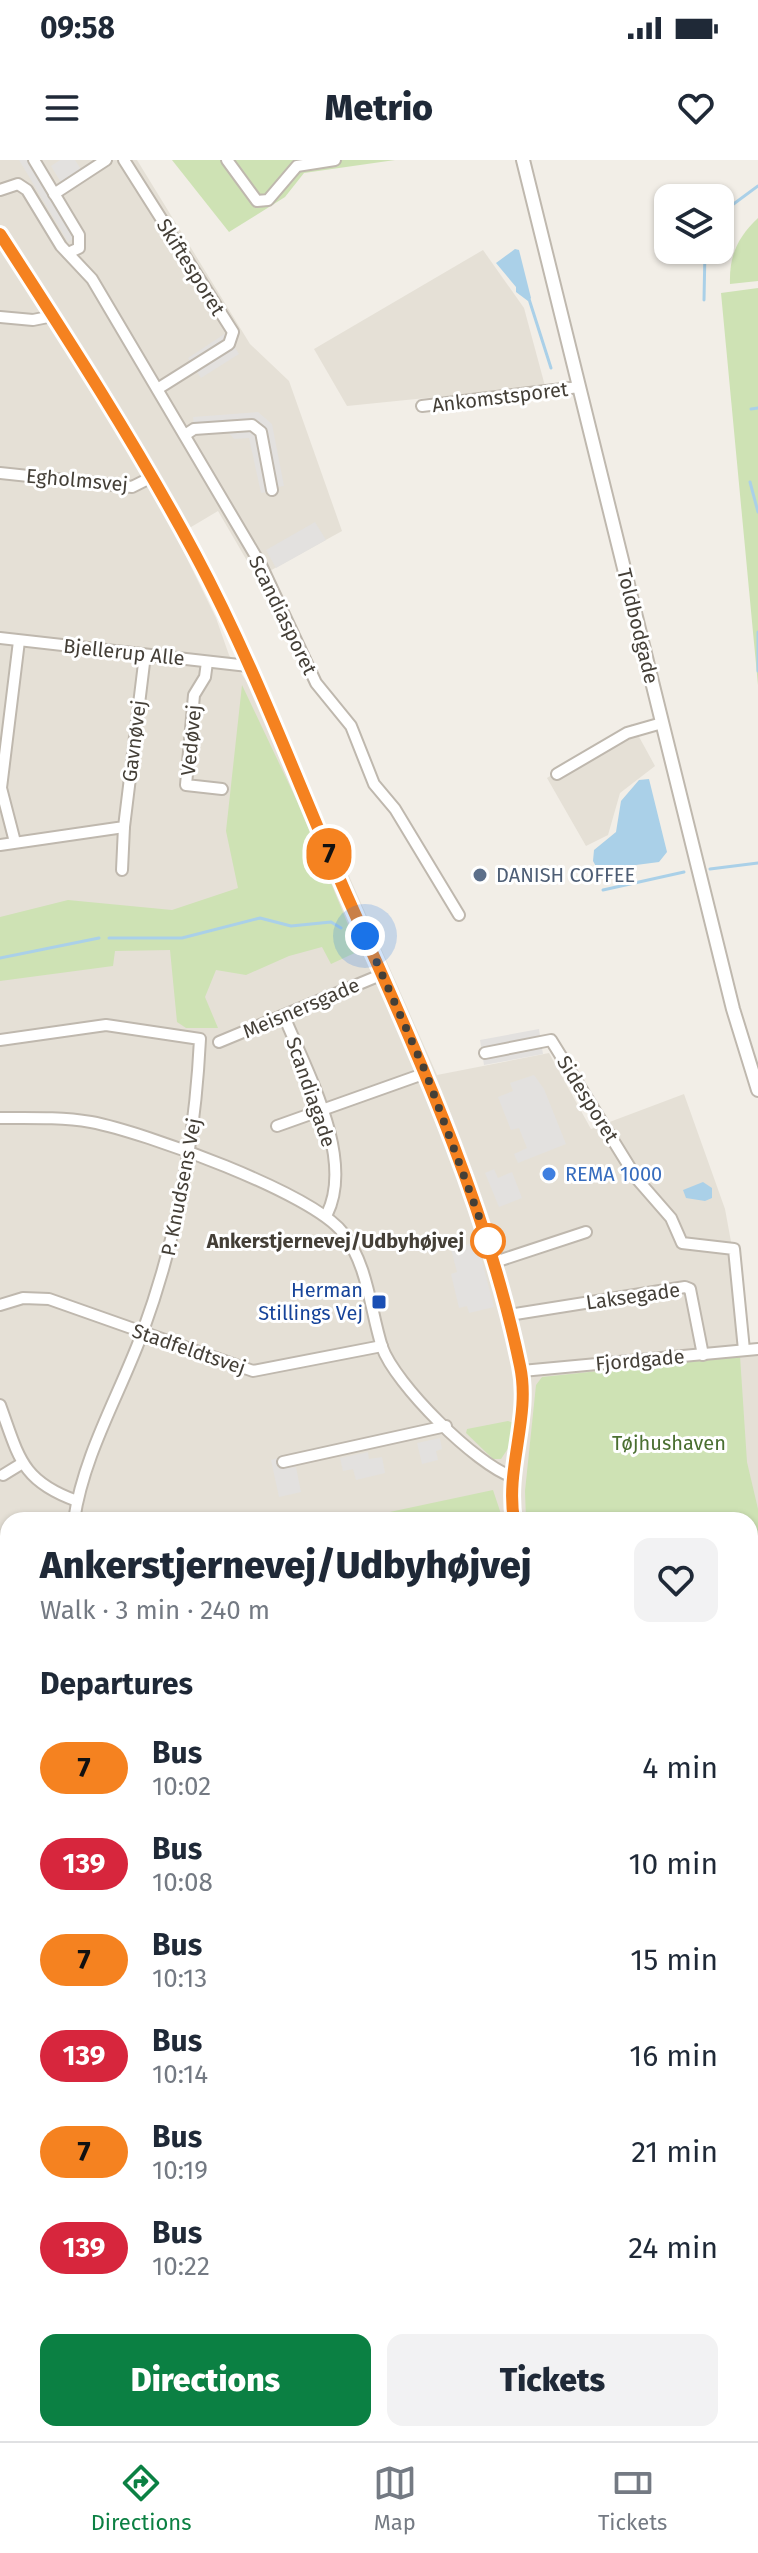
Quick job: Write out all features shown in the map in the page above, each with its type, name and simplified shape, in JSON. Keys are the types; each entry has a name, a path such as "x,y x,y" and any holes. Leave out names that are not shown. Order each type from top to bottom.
{"street":[{"path":"34,160 81,241 79,248 68,253"},
{"path":"54,194 106,160"},
{"name":"Skiftesporet","path":"124,160 233,332 229,344 159,388"},
{"path":"227,160 257,201 268,200 296,163 335,160"},
{"name":"Toldbodgade","path":"523,160 733,1009 758,1090"},
{"name":"Scandiasporet","path":"0,190 18,184 27,190 68,253 88,272 261,565 316,683 351,726 374,784 395,809 459,915"},
{"path":"0,234 152,477 196,555 248,666 426,1073 495,1262 522,1371 522,1414 513,1477 514,1512"},
{"path":"0,317 33,320 53,316"},
{"name":"Ankomstsporet","path":"422,406 579,387"},
{"path":"185,435 194,429 252,425 261,432 272,490"},
{"name":"Egholmsvej","path":"0,473 132,487 152,477"},
{"name":"Bjellerup Alle","path":"0,638 248,666"},
{"path":"15,842 1,788 19,641"},
{"name":"Gavnøvej","path":"122,870 124,827 145,655"},
{"name":"Vedøvej","path":"207,662 205,677 194,695 186,785 222,789"},
{"path":"557,774 627,733 662,723"},
{"path":"0,845 124,827"},
{"name":"Meisnersgade","path":"219,1042 383,974"},
{"name":"Scandiagade","path":"284,1016 321,1109 336,1174 327,1214"},
{"name":"P. Knudsens Vej","path":"0,1040 106,1025 200,1039 191,1155 167,1263 142,1334 92,1454 75,1512"},
{"name":"Sidesporet","path":"485,1053 551,1040 637,1179 671,1218 682,1243 734,1249 744,1350"},
{"path":"277,1126 426,1073"},
{"path":"0,1118 87,1122 120,1129 293,1195 327,1214 344,1234 359,1260 382,1346 397,1375 488,1467 513,1477"},
{"path":"495,1262 586,1232"},
{"name":"Laksegade","path":"509,1315 685,1287 690,1289 701,1329 703,1355"},
{"name":"Stadfeldtsvej","path":"0,1305 23,1298 49,1299 253,1371 382,1346"},
{"name":"Fjordgade","path":"522,1371 758,1349"},
{"path":"1,1410 21,1464 49,1491 77,1501"},
{"path":"283,1462 446,1426"},
{"path":"3,1475 21,1464"}],"shaded area":[{"path":"0,160 137,160 250,344 289,381 342,531 257,578 218,511 176,536 216,618 229,655 296,756 437,1075 549,1053 591,1129 684,1094 725,1209 752,1356 758,1356 758,1512 0,1512"},
{"path":"19,160 28,160 75,238 68,242"},
{"path":"60,160 75,160 82,171 62,184 51,166"},
{"path":"483,250 524,308 545,386 347,406 314,349"},
{"path":"226,333 239,354 201,378 188,358"},
{"path":"258,412 272,424 284,486 277,487 265,430 256,421 194,425 193,417"},
{"path":"251,431 255,435 267,492 261,493 249,438 234,439 228,432"},
{"path":"315,522 326,540 276,568 266,550"},
{"path":"632,724 655,766 620,793 608,835 586,846 547,778"},
{"path":"539,1029 543,1054 484,1065 480,1040"},
{"path":"534,1075 544,1089 566,1144 518,1163 514,1154 527,1148 519,1128 511,1130 498,1097 513,1091 510,1083"},
{"path":"494,1169 498,1178 512,1172 522,1198 499,1207 485,1173"},
{"path":"477,1242 494,1307 469,1313 467,1306 459,1308 451,1274 457,1272 451,1249"},
{"path":"440,1438 442,1449 436,1451 438,1460 422,1464 417,1443"},
{"path":"368,1452 369,1459 382,1457 385,1473 356,1480 353,1469 343,1471 340,1458"},
{"path":"286,1456 288,1468 296,1467 301,1492 279,1497 271,1460"}],"green space":[{"path":"172,160 395,160 304,173 285,197 229,232"},
{"path":"758,218 758,281 730,284 731,264 734,264 736,247"},
{"path":"758,288 758,685 721,293"},
{"path":"242,685 297,801 359,951 331,964 322,947 289,956 246,975 216,970 205,997 218,1028 186,1028 177,1022 170,950 115,951 113,966 0,981 0,917 68,900 172,910 238,888 226,831"},
{"name":"Tøjhushaven","path":"740,1356 747,1462 758,1512 526,1512 525,1491 536,1385 542,1377"},
{"path":"508,1421 514,1423 509,1447 501,1459 493,1459 466,1433 467,1429"},
{"path":"493,1490 500,1512 390,1512"}],"water":[{"path":"515,249 519,250 531,298 528,301 516,292 516,287 496,263"},
{"path":"649,779 667,852 659,862 598,870 593,861 594,850 616,832 621,801 639,780"},
{"path":"703,1182 712,1188 712,1198 705,1201 686,1198 683,1190"}],"waterway":[{"path":"734,204 758,186"},
{"path":"704,300 705,264"},
{"path":"529,299 551,368"},
{"path":"751,409 758,408"},
{"path":"750,482 758,512"},
{"path":"758,632 758,671"},
{"path":"710,869 758,863"},
{"path":"603,890 684,872"},
{"path":"109,938 182,938 260,918 291,926 331,922 341,928"},
{"path":"0,958 99,938"}],"bus line":[{"name":"7","path":"0,234 152,477 196,555 248,666 426,1073 472,1191 495,1262 522,1371 522,1414 513,1477 513,1512"}],"place":[{"name":"DANISH COFFEE","path":"480,875"},
{"name":"REMA 1000","path":"549,1174"},
{"name":"Ankerstjernevej/Udbyhøjvej","path":"488,1241"},
{"name":"Herman Stillings Vej","path":"379,1302"}],"route":[{"path":"365,936 426,1073 488,1241"}]}
